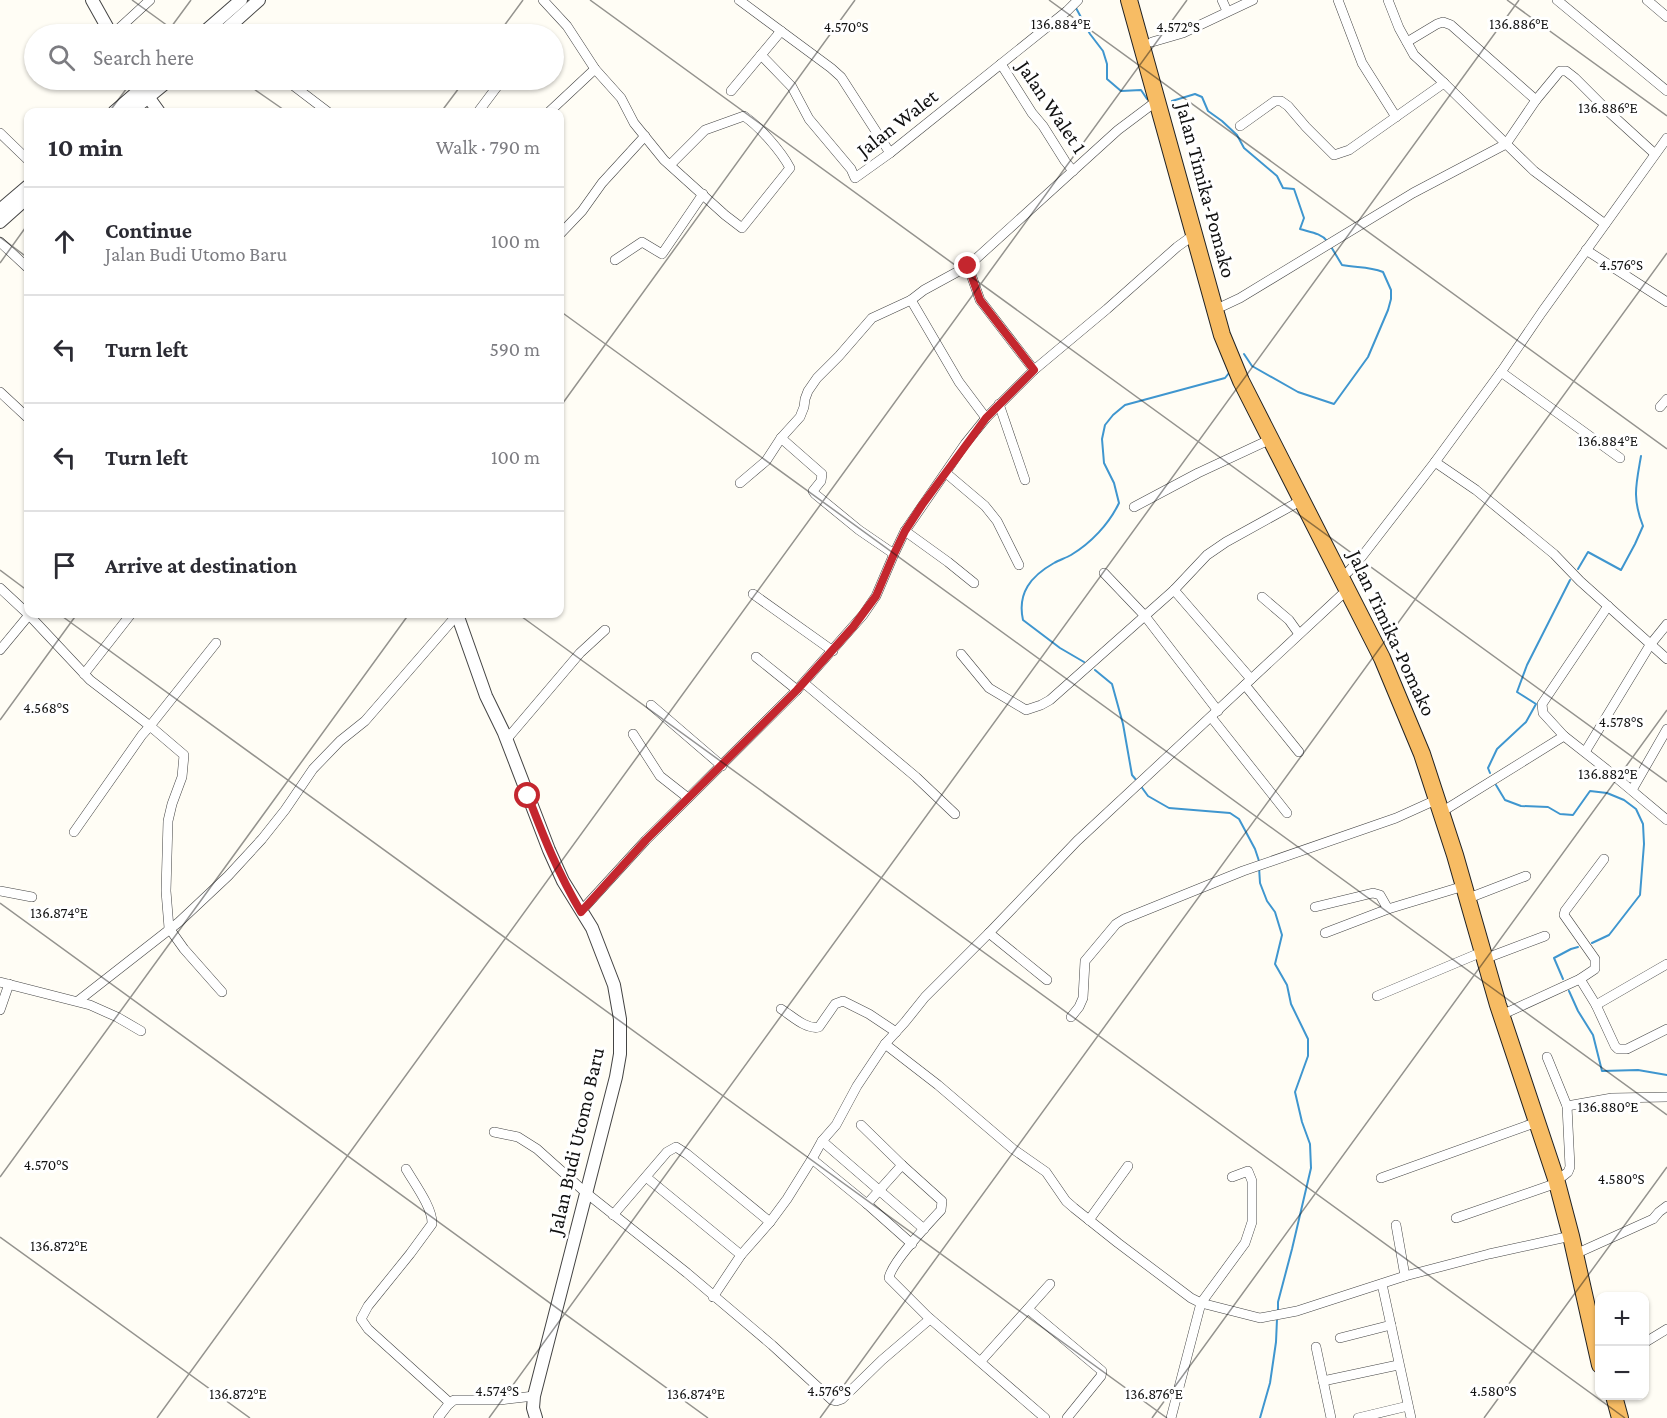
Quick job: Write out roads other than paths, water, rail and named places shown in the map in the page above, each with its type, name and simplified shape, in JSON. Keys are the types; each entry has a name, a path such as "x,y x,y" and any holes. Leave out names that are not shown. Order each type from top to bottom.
{"highway":[{"name":"Jalan Timika-Pomako","path":"1129,0 1158,100 1172,136 1239,352 1404,686 1429,752 1537,1122 1560,1180 1571,1236 1588,1296"},
{"name":"Jalan Timika-Pomako","path":"1139,0 1152,42 1195,234 1229,355 1396,688 1443,803"},
{"name":"Jalan Timika-Pomako","path":"1487,954 1508,1012 1582,1251 1588,1296"},
{"path":"1588,1296 1595,1321"},
{"path":"1588,1296 1596,1346"},
{"path":"1608,1400 1612,1418"},
{"path":"1615,1400 1620,1418"}],"street":[{"path":"92,0 106,24"},
{"path":"123,24 150,0"},
{"path":"213,24 241,0"},
{"path":"236,24 259,0"},
{"path":"543,0 567,26 595,69 621,98 634,123 670,165 742,228 790,168 756,124 744,116 705,130 670,165"},
{"path":"739,0 841,77 890,153"},
{"name":"Jalan Walet","path":"761,55 792,87 809,119 850,168 855,178 890,153 1078,0"},
{"path":"1222,0 1227,11"},
{"path":"1152,42 1183,33 1253,0"},
{"path":"1338,0 1362,63 1396,117"},
{"path":"1388,0 1399,28 1414,55 1545,180 1605,224"},
{"path":"1557,0 1667,91"},
{"path":"1647,0 1667,17"},
{"path":"1407,42 1437,24 1443,22 1450,25 1536,100"},
{"path":"731,91 781,31"},
{"name":"Jalan Walet 1","path":"1001,64 1073,171"},
{"path":"553,108 595,69"},
{"path":"1223,306 1240,298 1413,193 1506,144 1536,100 1560,71 1566,71 1655,154"},
{"path":"1240,126 1275,101 1281,101 1326,148 1337,155 1349,150 1444,84"},
{"path":"119,108 139,90"},
{"path":"132,108 142,90"},
{"path":"146,90 157,108"},
{"path":"299,90 322,108"},
{"path":"481,108 494,90"},
{"path":"740,483 766,461 781,438 800,417 808,391 817,378 872,318 910,300 968,266 1138,114 1158,100"},
{"path":"0,133 24,156"},
{"path":"564,230 582,212 602,183 645,136"},
{"path":"1348,572 1435,462 1667,138"},
{"path":"1,206 24,194"},
{"path":"615,260 642,243 662,254 703,194"},
{"path":"0,222 24,195"},
{"path":"581,912 646,840 801,686 871,605 905,531 965,444 986,418 1034,370 1195,234"},
{"path":"0,243 24,264"},
{"path":"1586,250 1667,302"},
{"path":"968,266 980,300 1034,370"},
{"path":"910,300 959,382 986,418"},
{"path":"1501,372 1620,458"},
{"path":"0,392 24,414"},
{"path":"1660,407 1667,399"},
{"path":"999,404 1026,480"},
{"path":"781,438 822,474 821,481 813,490 815,494 859,531 894,554"},
{"path":"1134,507 1198,473 1271,439"},
{"path":"1435,462 1476,490 1554,554 1667,659"},
{"path":"946,473 985,506 997,521 1019,565"},
{"path":"961,654 989,688 1026,710 1041,705 1050,700 1145,616 1217,548 1302,500"},
{"path":"905,531 974,583"},
{"path":"1104,573 1145,616 1287,813"},
{"path":"0,588 24,610"},
{"path":"713,1297 741,1255 787,1199 822,1141 836,1125 857,1086 885,1044 930,990 989,933 1062,855 1348,589"},
{"path":"1174,590 1248,682 1299,752"},
{"path":"753,594 833,651"},
{"path":"1262,597 1289,620 1299,634"},
{"path":"1608,606 1542,704 1543,713 1564,736 1667,820"},
{"path":"0,650 27,618"},
{"path":"32,618 84,674 184,755 182,777 168,821 166,891 169,928 191,958 222,992"},
{"path":"84,674 128,618"},
{"path":"78,1001 195,908 262,839 313,770 340,741 365,721 454,618"},
{"name":"Jalan Budi Utomo Baru","path":"458,618 486,696 506,740 549,850 563,881 592,928 614,985 620,1019 620,1054 616,1077 534,1396 533,1408 536,1418"},
{"path":"1585,752 1650,645 1667,624"},
{"path":"506,740 580,653 605,630"},
{"path":"74,832 142,735 216,643"},
{"path":"756,657 801,686 916,777 955,814"},
{"path":"651,705 722,766"},
{"path":"1632,790 1667,729"},
{"path":"633,734 660,776 688,798"},
{"path":"1071,1017 1080,1007 1083,998 1084,961 1116,924 1124,919 1243,871 1443,803 1564,736"},
{"path":"1508,1012 1580,979 1595,969 1595,959 1565,918 1565,911 1604,859"},
{"path":"1325,933 1388,909 1526,876"},
{"path":"0,891 33,897"},
{"path":"1315,908 1373,892 1380,895 1388,909"},
{"path":"989,933 1047,980"},
{"path":"1377,996 1487,954 1545,936"},
{"path":"1596,1005 1667,964"},
{"path":"1580,979 1618,1049 1627,1050 1667,1029"},
{"path":"0,1010 4,983 105,1010 141,1031"},
{"path":"781,1009 810,1027 816,1028 835,1004 843,1001 869,1014 896,1032"},
{"path":"885,1044 938,1085 1013,1149 1046,1172 1066,1201 1089,1220 1158,1274 1201,1303 1265,1318 1286,1314 1404,1276 1571,1236"},
{"path":"1456,1218 1560,1180 1568,1172 1570,1167 1567,1106 1547,1057"},
{"path":"1567,1106 1612,1098 1667,1097"},
{"path":"1381,1179 1537,1122"},
{"path":"861,1125 942,1201 941,1210 890,1272 889,1278 902,1293 961,1347 981,1361 1045,1418"},
{"path":"494,1132 512,1135 537,1149 585,1192 687,1273 772,1345 832,1400 842,1399 882,1360 930,1319"},
{"path":"822,1141 924,1229"},
{"path":"613,1215 670,1149 676,1148 770,1222"},
{"path":"812,1159 912,1244"},
{"path":"867,1204 902,1165"},
{"path":"1089,1220 1128,1166"},
{"path":"406,1169 430,1210 433,1221 411,1254 368,1306 361,1319 368,1329 450,1403"},
{"path":"1171,1418 1201,1303 1245,1243 1252,1222 1252,1181 1248,1171 1232,1177"},
{"path":"646,1176 741,1255"},
{"path":"1582,1251 1653,1219 1667,1206"},
{"path":"1396,1225 1404,1276"},
{"path":"981,1361 1050,1284"},
{"path":"1382,1284 1411,1418"},
{"path":"1028,1309 1102,1371 1101,1376 1067,1418"},
{"path":"1340,1338 1391,1325"},
{"path":"1649,1340 1667,1329"},
{"path":"1316,1347 1330,1418"},
{"path":"1323,1381 1398,1365"},
{"path":"438,1418 450,1403 458,1400 500,1400 534,1396"},
{"path":"1358,1418 1408,1406"}],"waterway":[{"path":"1076,8 1090,34 1103,51 1107,64 1107,79 1121,91 1141,90 1147,99 1150,99"},
{"path":"1172,101 1195,94 1202,97 1208,111 1237,135 1244,148 1277,176 1283,188 1294,189 1304,218 1300,229 1318,234 1327,241"},
{"path":"1244,354 1252,366 1298,392 1334,404 1368,357 1388,310 1391,290 1383,272 1342,265 1330,245"},
{"path":"1084,662 1060,648 1023,620 1022,602 1033,580 1046,568 1071,555 1092,539 1105,526 1119,503 1114,483 1104,463 1102,439 1105,425 1125,405 1225,378 1229,373"},
{"path":"1578,569 1588,552 1621,570 1643,526 1636,499 1641,456"},
{"path":"1490,773 1488,768 1497,749 1526,722 1536,704 1517,692 1527,665 1570,580"},
{"path":"1095,670 1112,684 1123,724 1132,775 1137,781"},
{"path":"1140,785 1148,796 1169,808 1230,813 1239,819 1259,861"},
{"path":"1496,785 1505,800 1521,806 1548,807 1560,814 1573,815 1590,791 1607,793 1624,800 1636,809 1643,824 1644,844 1640,895 1609,935 1592,943"},
{"path":"1259,867 1260,883 1267,901 1275,912 1282,935 1275,964 1287,985 1291,1004 1308,1039 1308,1056 1295,1092 1310,1144 1311,1168 1278,1302 1278,1310"},
{"path":"1563,979 1554,958 1578,947"},
{"path":"1569,991 1593,1035 1602,1071 1638,1070 1667,1075"},
{"path":"1260,1418 1270,1383 1277,1319"}]}
